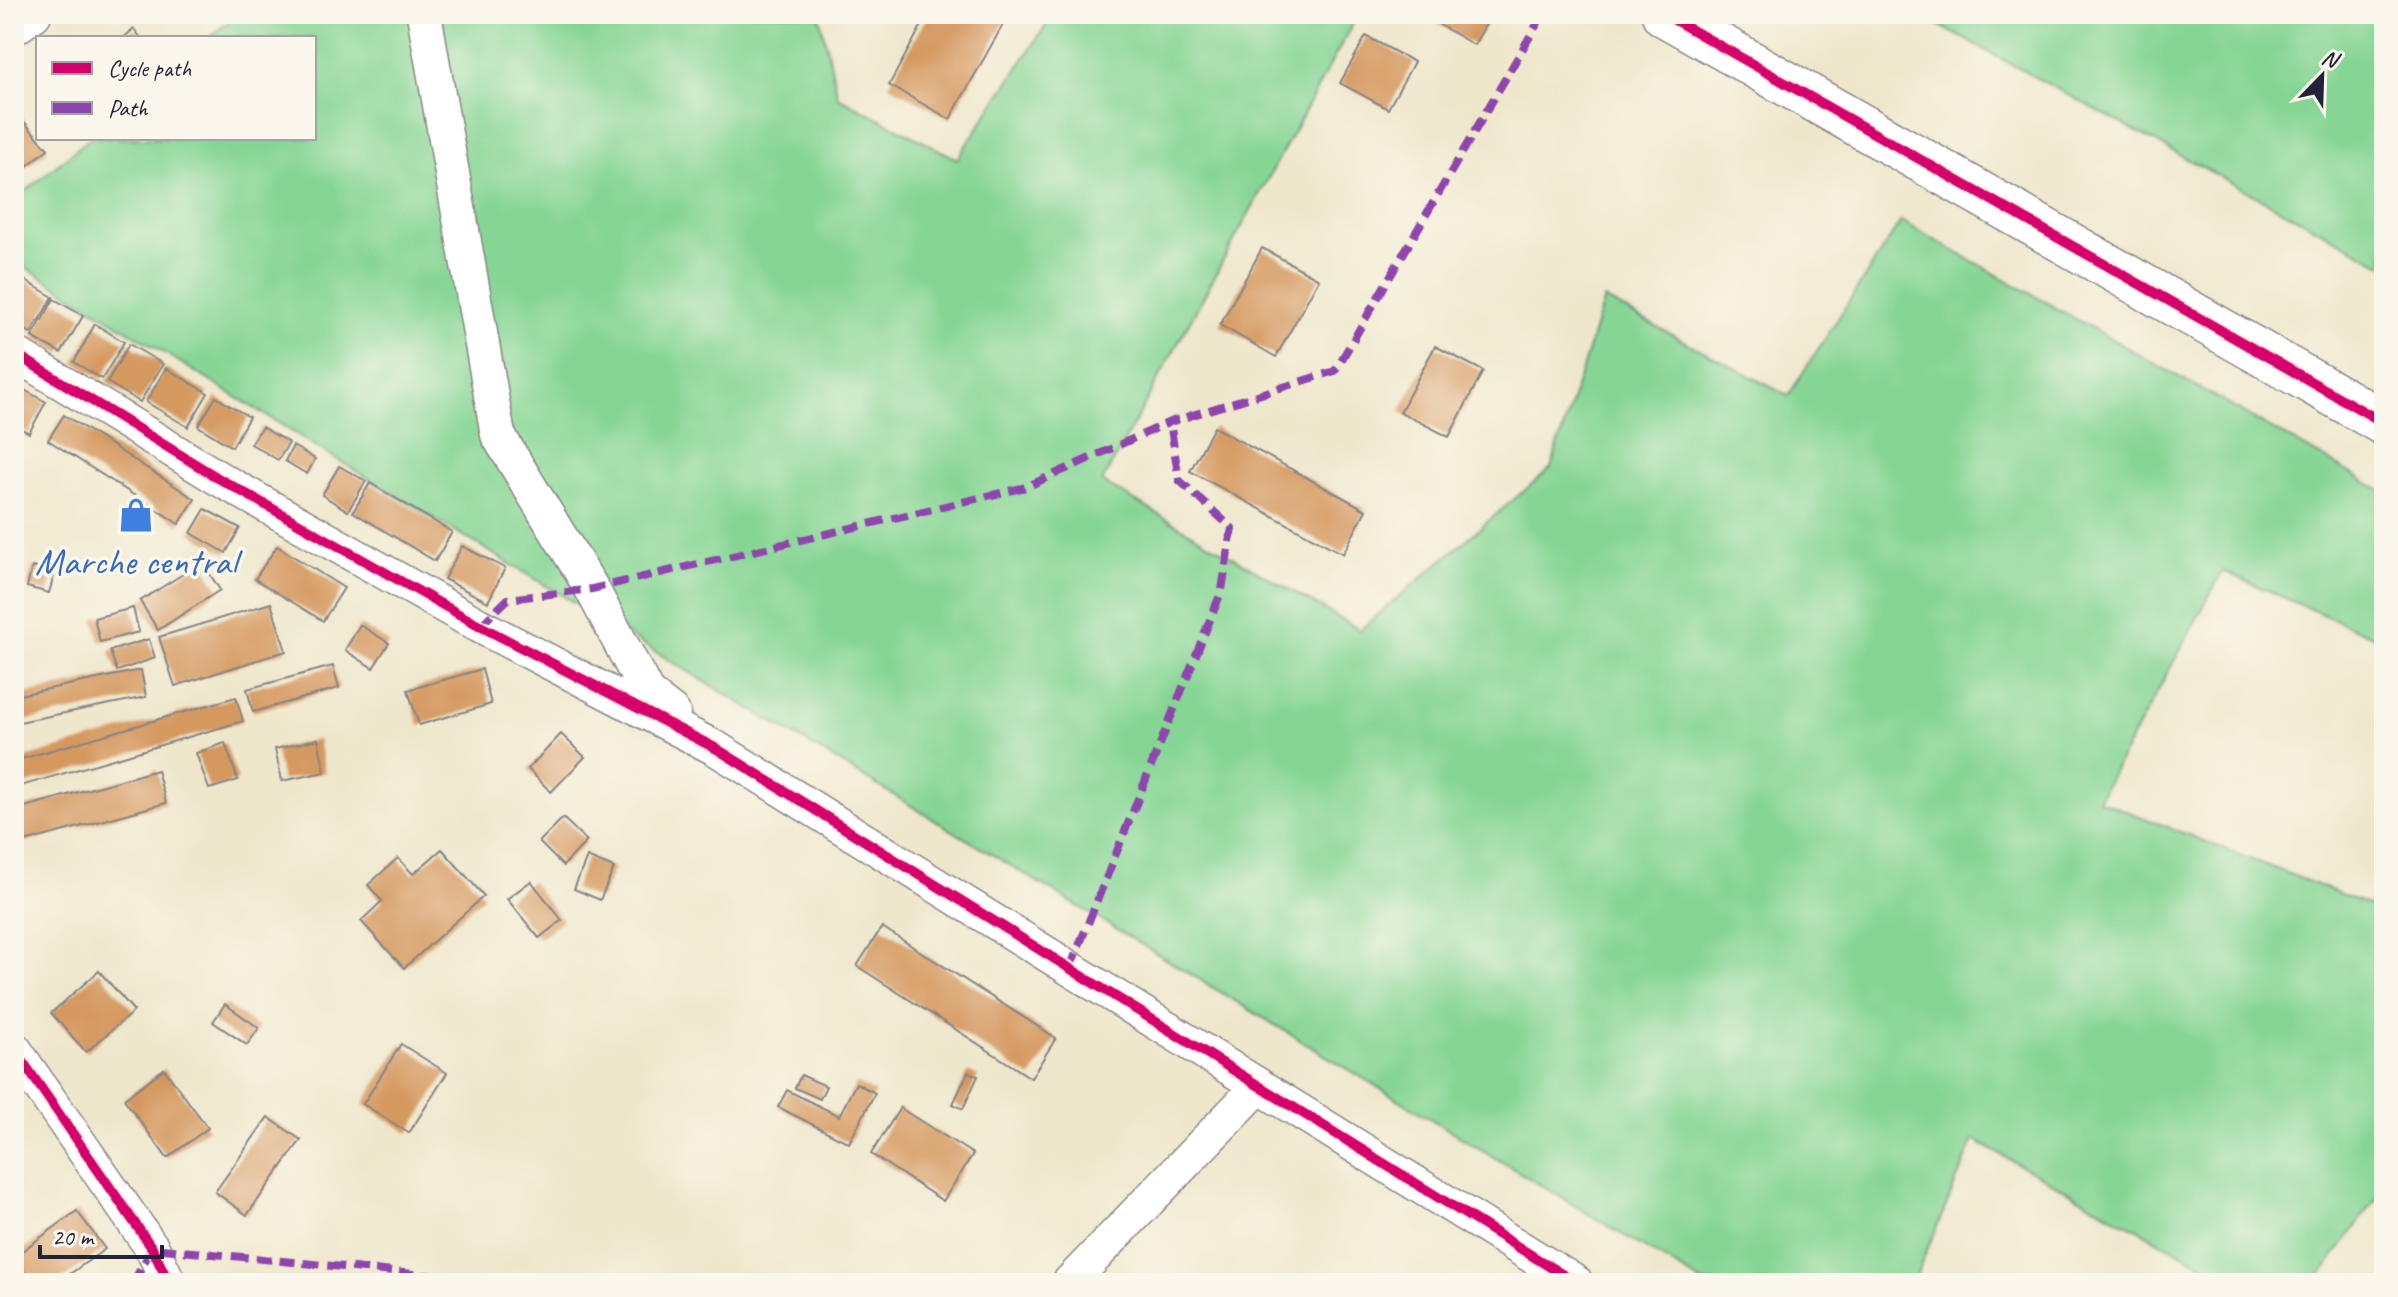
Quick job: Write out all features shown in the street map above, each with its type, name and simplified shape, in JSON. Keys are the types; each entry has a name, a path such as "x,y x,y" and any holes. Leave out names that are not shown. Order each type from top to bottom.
{"street":[{"path":"14,28 34,14"},
{"path":"424,14 498,435 592,589 647,693 717,749"},
{"path":"1664,14 2384,423"},
{"path":"14,353 218,478 480,626 717,749 1576,1283"},
{"path":"14,1049 152,1248 169,1283"},
{"path":"1069,1283 1258,1087"}],"green space":[{"path":"238,14 819,14 838,97 957,159 1054,14 1358,14 1102,482 1360,630 1551,468 1604,299 1788,396 1901,221 2384,492 2384,641 2223,571 2098,800 2384,911 2384,1188 2315,1283 2236,1283 1974,1140 1913,1283 1703,1283 364,476 14,260 14,201 88,140 316,140 316,36 211,36"},
{"path":"1918,14 2384,14 2384,265"}],"building":[{"path":"928,14 1009,14 950,119 889,85"},
{"path":"1421,14 1492,14 1474,45"},
{"path":"134,29 139,36 125,36"},
{"path":"1366,36 1414,62 1388,109 1340,83"},
{"path":"19,116 36,135 36,140 40,140 48,149 14,177 14,120"},
{"path":"1262,248 1319,279 1276,357 1220,325"},
{"path":"14,274 53,297 31,333 14,323"},
{"path":"54,299 83,316 61,353 32,337"},
{"path":"95,324 124,342 102,379 74,362"},
{"path":"129,344 163,364 140,402 107,382"},
{"path":"1435,346 1483,371 1449,437 1400,412"},
{"path":"166,368 208,393 188,427 146,402"},
{"path":"19,387 46,402 29,433 14,425 14,396"},
{"path":"216,397 249,417 232,447 198,426"},
{"path":"64,415 195,499 179,524 48,440"},
{"path":"262,427 289,443 278,460 251,444"},
{"path":"1214,427 1366,510 1343,554 1190,471"},
{"path":"293,446 315,459 307,474 285,461"},
{"path":"339,466 366,481 348,511 322,495"},
{"path":"370,483 452,532 435,561 353,512"},
{"path":"205,509 240,528 226,553 191,533"},
{"path":"277,546 344,588 323,621 255,579"},
{"path":"462,546 505,568 488,602 444,579"},
{"path":"202,562 220,590 158,630 140,601"},
{"path":"32,567 55,572 49,593 27,587"},
{"path":"271,603 286,651 175,686 159,637"},
{"path":"133,608 139,632 100,642 94,618"},
{"path":"360,625 389,643 373,668 345,650"},
{"path":"149,639 155,658 117,671 110,651"},
{"path":"333,666 339,688 253,712 247,689"},
{"path":"482,669 491,704 419,725 408,690"},
{"path":"141,670 146,697 14,723 14,696"},
{"path":"236,697 243,721 14,788 14,761"},
{"path":"561,734 585,757 551,792 528,769"},
{"path":"318,739 325,772 282,781 275,749"},
{"path":"225,743 238,780 209,789 196,753"},
{"path":"157,770 166,803 14,845 14,810"},
{"path":"563,818 587,841 563,866 539,842"},
{"path":"442,849 484,896 404,968 361,921 382,901 368,885 398,858 413,874"},
{"path":"587,857 614,868 600,900 574,889"},
{"path":"531,881 562,920 539,938 507,899"},
{"path":"882,927 1056,1038 1031,1078 857,966"},
{"path":"99,971 134,1011 86,1052 51,1013"},
{"path":"225,1004 259,1028 247,1045 213,1022"},
{"path":"401,1044 447,1073 409,1133 363,1104"},
{"path":"164,1069 208,1128 167,1158 124,1099"},
{"path":"968,1072 978,1076 963,1109 953,1104"},
{"path":"801,1075 826,1086 820,1099 795,1088"},
{"path":"856,1083 875,1093 849,1143 778,1107 787,1090 839,1116"},
{"path":"900,1108 973,1154 943,1201 871,1154"},
{"path":"268,1117 301,1140 247,1215 215,1192"},
{"path":"77,1211 105,1249 57,1283 33,1283 14,1257"}],"marked path":[{"path":"480,626 508,599 592,589 1026,487 1170,422 1335,371 1543,14"},
{"path":"1070,968 1222,590 1232,528 1179,480 1170,422"},
{"path":"133,1283 152,1248 504,1283"}],"cycle path":[{"path":"1664,14 2384,423"},
{"path":"14,353 218,478 480,626 717,749 1576,1283"},
{"path":"14,1049 152,1248 169,1283"}],"place":[{"name":"Marche central","path":"136,515"}]}
